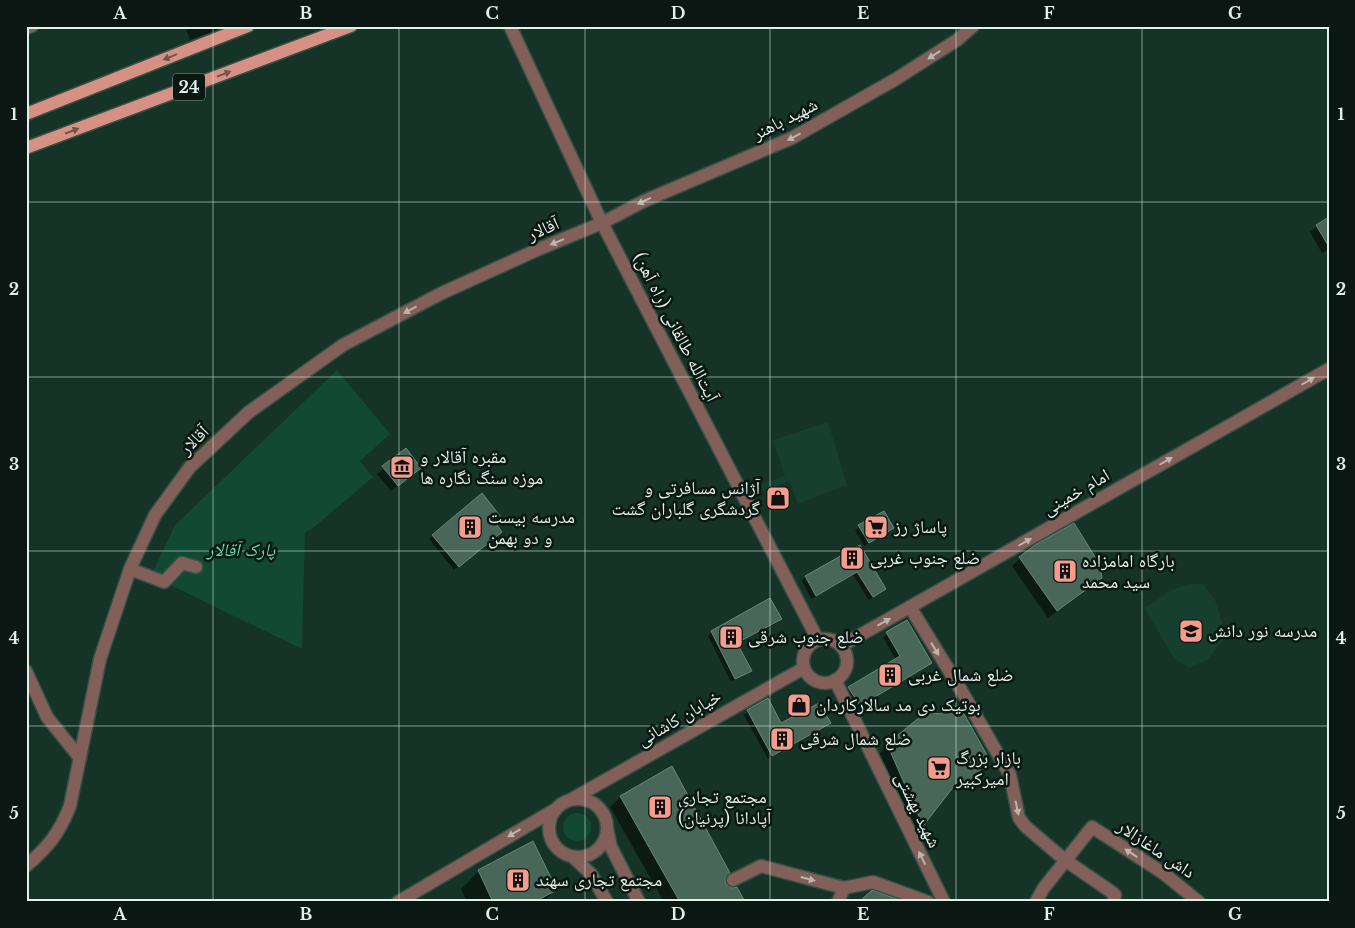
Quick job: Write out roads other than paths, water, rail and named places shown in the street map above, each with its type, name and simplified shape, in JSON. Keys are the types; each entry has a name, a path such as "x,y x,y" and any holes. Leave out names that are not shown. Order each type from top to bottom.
{"main road":[{"name":"24","path":"26,114 248,26"},
{"name":"24","path":"26,148 351,26"}],"street":[{"path":"26,28 32,26"},
{"name":"(راه آهن) آیت‌الله طالقانی","path":"510,26 602,223 818,640"},
{"name":"شهید باهنر","path":"602,223 644,201 792,138 896,79 957,40 973,26"},
{"name":"آقالار","path":"26,866 46,849 62,827 70,806 100,659 130,569 155,514 190,467 249,412 343,345 442,293 602,223"},
{"name":"امام خمینی","path":"841,646 1329,369"},
{"path":"130,569 164,582 182,563 196,567"},
{"path":"910,607 961,690 1010,776 1019,818 1026,827 1065,860 1113,893 1115,895 1113,902"},
{"path":"818,640 831,640 841,646 847,658 845,671 835,680 828,683 813,680 804,668 803,661 807,648 818,640"},
{"name":"خیابان کاشانی","path":"572,799 804,668"},
{"path":"26,670 46,717 80,758"},
{"name":"شهید بهشتی","path":"835,680 944,902"},
{"path":"607,828 605,838 600,847 593,853 583,857 573,857 564,854 556,848 549,832 551,816 562,803 572,799 583,799 592,802 601,809 606,818 611,847 639,902"},
{"path":"398,902 556,809"},
{"name":"داش ماغازالار","path":"1065,860 1092,827 1163,873 1199,902"},
{"path":"573,857 591,874 606,902"},
{"path":"1036,902 1043,888 1065,860"},
{"path":"733,880 761,866 844,888 873,882 928,902"},
{"path":"838,902 844,888"}],"place":[{"name":"مقبره آقالار و موزه سنگ نگاره ها","path":"402,467"},
{"name":"آژانس مسافرتی و گردشگری گلباران گشت","path":"778,498"},
{"name":"مدرسه بیست و دو بهمن","path":"470,527"},
{"name":"پاساژ رز","path":"876,527"},
{"name":"ضلع جنوب غربی","path":"852,558"},
{"name":"بارگاه امامزاده سید محمد","path":"1065,571"},
{"name":"مدرسه نور دانش","path":"1191,631"},
{"name":"ضلع جنوب شرقی","path":"731,637"},
{"name":"ضلع شمال غربی","path":"890,675"},
{"name":"بوتیک دی مد سالارکاردان","path":"799,705"},
{"name":"ضلع شمال شرقی","path":"782,739"},
{"name":"بازار بزرگ امیرکبیر","path":"939,768"},
{"name":"مجتمع تجاری آپادانا (پرنیان)","path":"660,807"},
{"name":"مجتمع تجاری سهند","path":"518,880"}],"park label":[{"name":"پارک آقالار","path":"241,550"}]}
